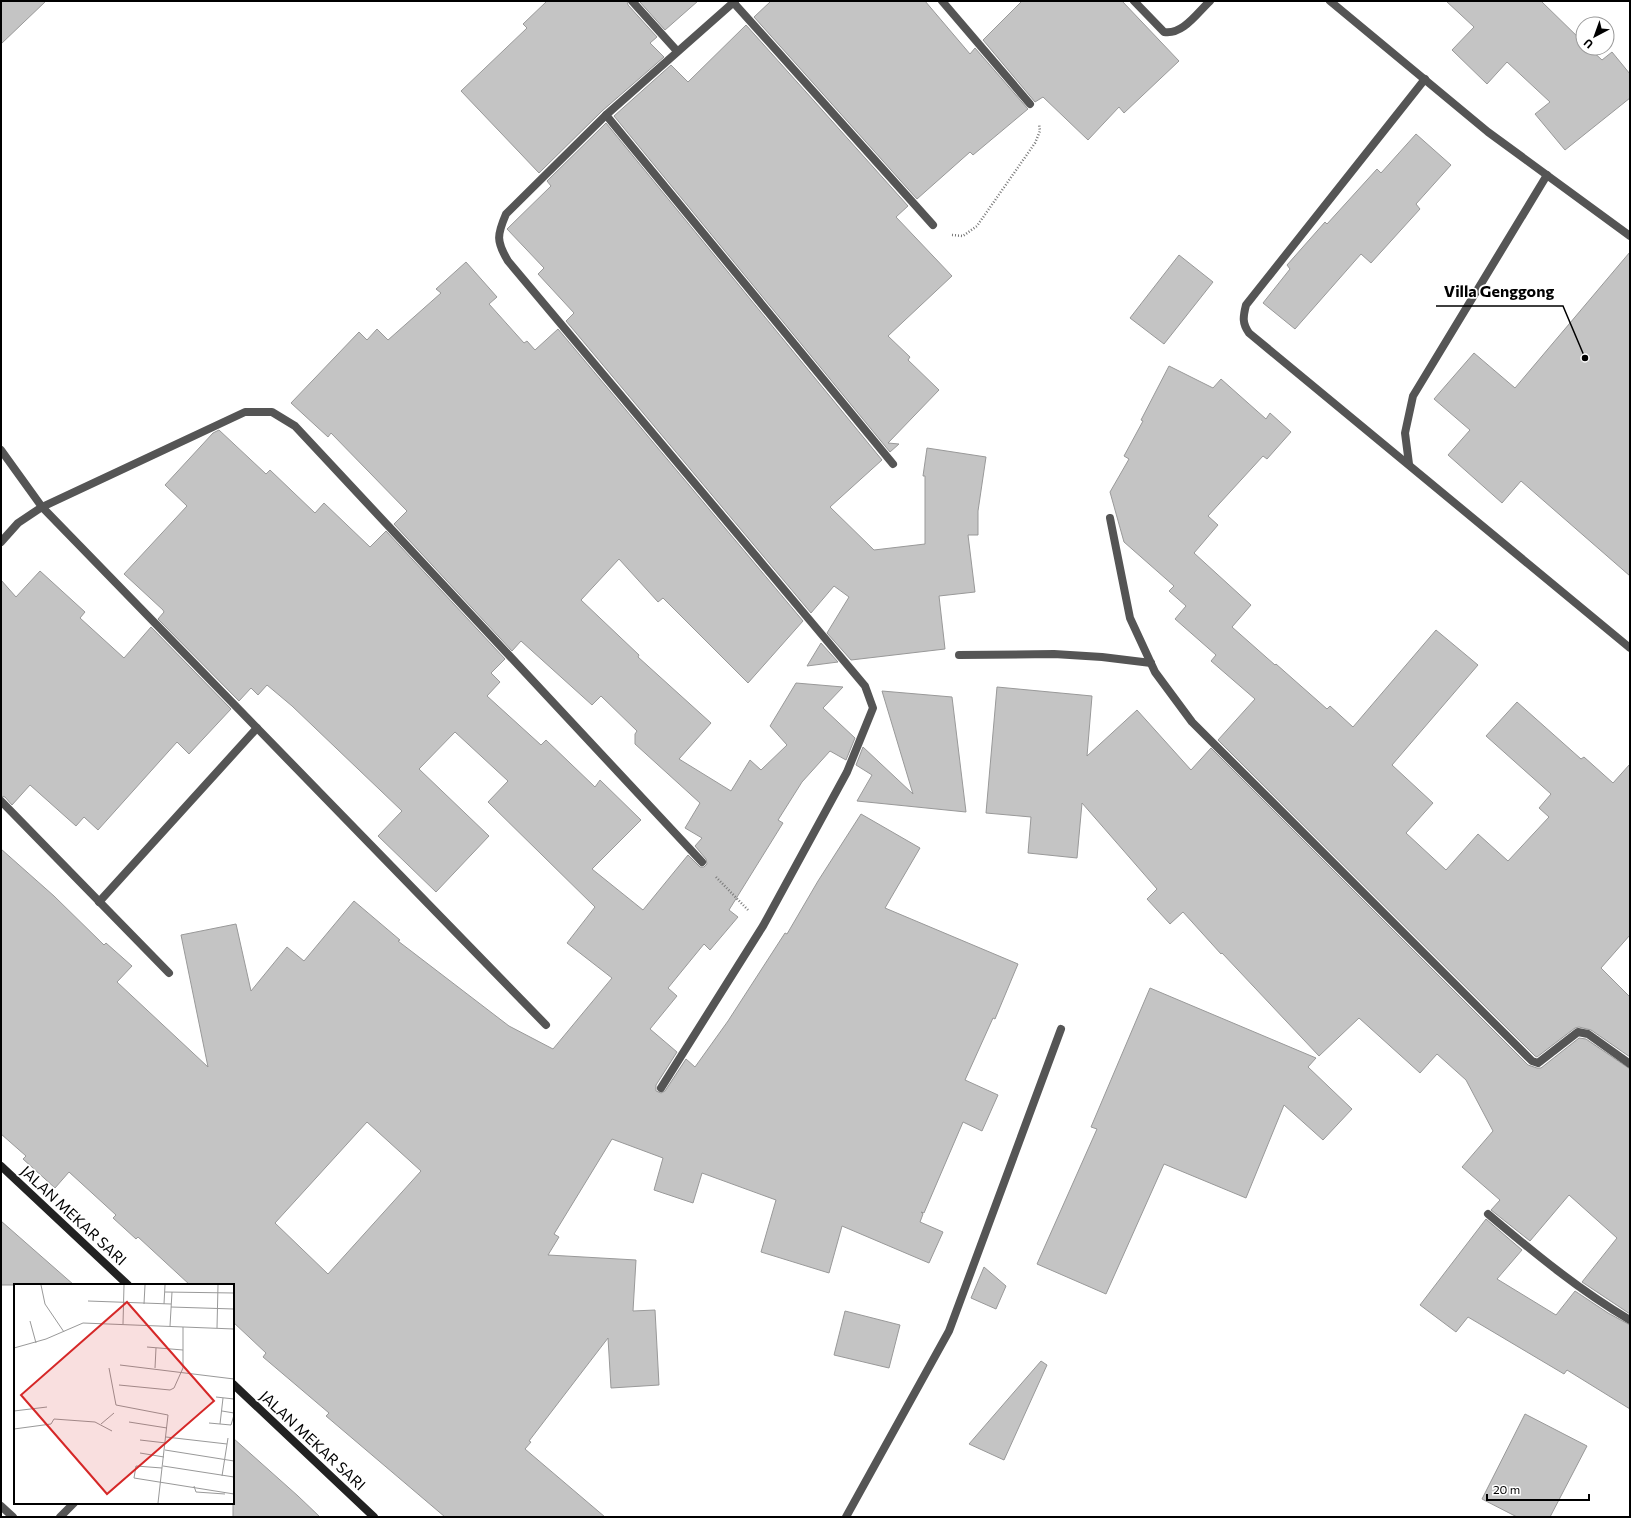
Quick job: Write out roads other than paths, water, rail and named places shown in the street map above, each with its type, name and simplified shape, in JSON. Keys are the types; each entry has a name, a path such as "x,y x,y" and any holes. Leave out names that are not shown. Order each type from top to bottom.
{"main road":[{"name":"JALAN MEKAR SARI","path":"1,1166 127,1284"},
{"name":"JALAN MEKAR SARI","path":"234,1385 374,1517"}],"street":[{"path":"632,1 677,51"},
{"path":"942,1 1030,104"},
{"path":"1134,1 1164,32 1170,33 1177,32 1186,25 1210,1"},
{"path":"1330,1 1488,132 1630,236"},
{"path":"661,1088 763,926 847,772 873,708 865,686 508,261 500,247 500,229 506,214 606,115 734,2 933,225"},
{"path":"1425,79 1246,305 1242,317 1244,326 1249,333 1630,648"},
{"path":"606,115 893,464"},
{"path":"1409,464 1405,433 1413,396 1547,175"},
{"path":"1,542 18,524 42,507 245,412 272,412 295,426 702,862"},
{"path":"1,450 42,507 546,1025"},
{"path":"1110,518 1130,618 1156,672 1192,722 1532,1061 1538,1063 1578,1032 1588,1034 1630,1064"},
{"path":"959,655 1054,654 1102,657 1151,663"},
{"path":"99,902 256,728"},
{"path":"1,801 168,973"},
{"path":"846,1517 950,1331 1060,1028"},
{"path":"1488,1214 1523,1244 1602,1303 1630,1320"},
{"path":"60,1517 73,1504"},
{"path":"1,1506 13,1517"}],"place":[{"name":"Villa Genggong","path":"1585,358"}]}
